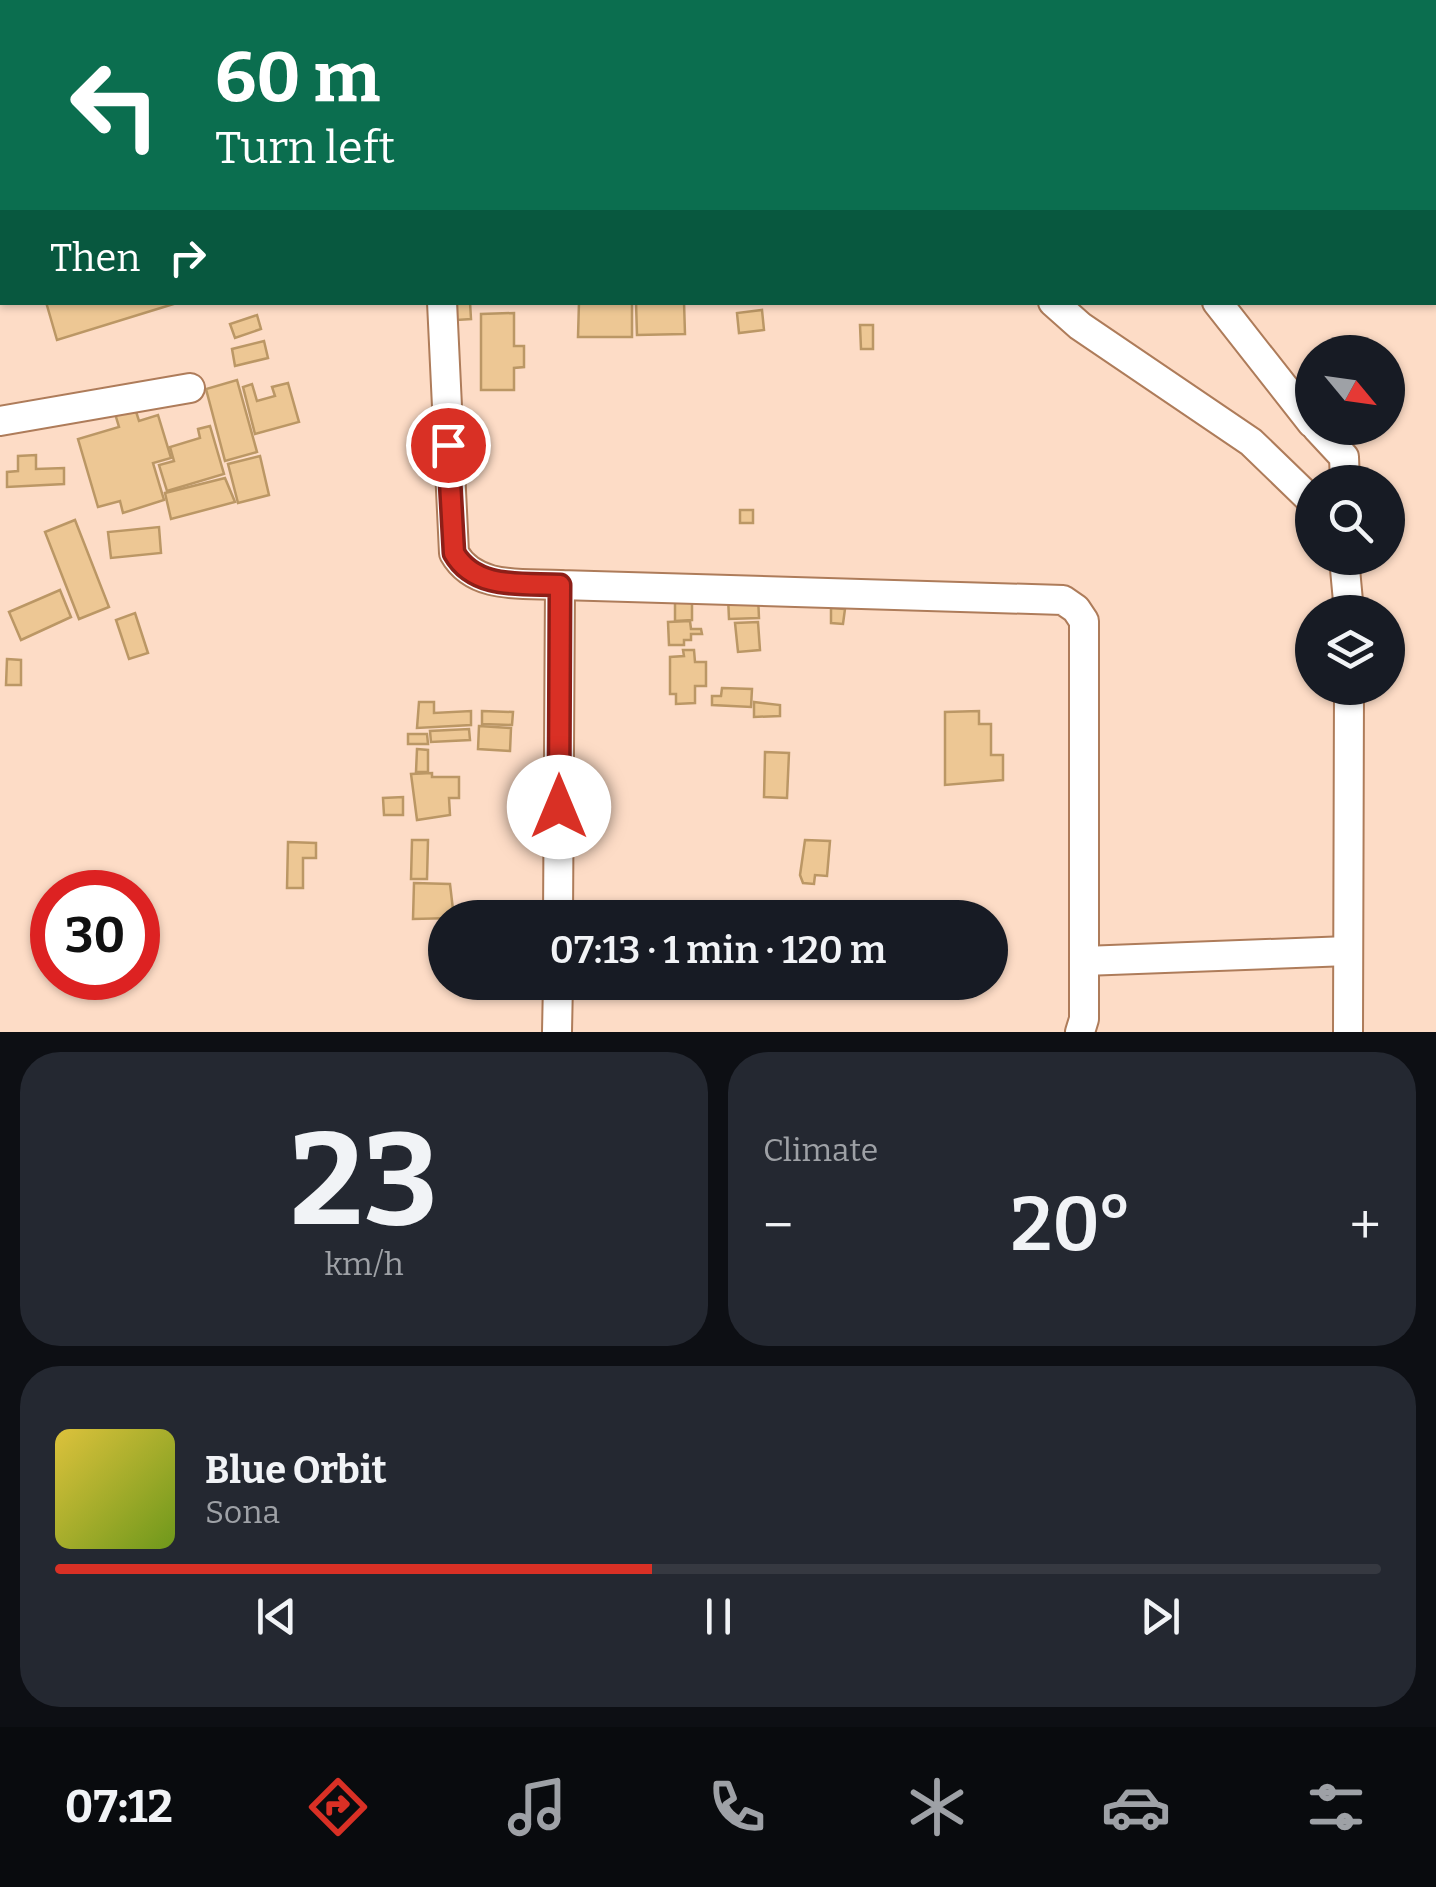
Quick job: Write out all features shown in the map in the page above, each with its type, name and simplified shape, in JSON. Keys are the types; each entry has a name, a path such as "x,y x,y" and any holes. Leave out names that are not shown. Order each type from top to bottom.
{"street":[{"path":"442,305 454,553 462,566 493,581 1063,600 1076,608 1084,621 1086,704 1080,1032"},
{"path":"1057,305 1252,442 1295,484"},
{"path":"1219,305 1295,400"},
{"path":"0,421 190,388"},
{"path":"558,900 560,585"},
{"path":"1348,1032 1349,705"},
{"path":"1084,961 1348,950"},
{"path":"557,1032 558,1000"}],"building":[{"path":"47,305 170,305 57,340"},
{"path":"457,305 470,305 471,319 457,320"},
{"path":"579,305 632,305 632,337 578,337"},
{"path":"636,305 684,305 685,334 637,335"},
{"path":"762,310 764,330 739,333 737,313"},
{"path":"514,313 514,346 524,346 524,367 514,368 514,390 481,390 481,314"},
{"path":"257,315 261,329 235,338 230,324"},
{"path":"860,325 873,325 873,349 861,349"},
{"path":"264,341 268,358 235,366 232,349"},
{"path":"237,380 257,452 225,461 206,389"},
{"path":"288,383 299,422 255,434 243,387 252,384 257,401 275,396 272,387"},
{"path":"133,402 139,421 158,415 171,458 153,463 164,500 123,513 120,501 98,507 78,439 119,427 113,407"},
{"path":"210,426 224,474 167,491 159,465 174,461 170,447 200,438 198,429"},
{"path":"36,455 36,469 64,468 64,484 7,487 7,472 18,471 18,456"},
{"path":"260,456 269,495 238,503 228,464"},
{"path":"225,478 235,502 171,519 165,493"},
{"path":"740,510 753,510 753,523 740,523"},
{"path":"75,520 109,607 79,619 45,532"},
{"path":"159,527 161,553 111,558 108,532"},
{"path":"60,590 71,617 21,640 9,612"},
{"path":"758,596 759,618 729,619 728,597"},
{"path":"675,599 692,599 692,620 675,621"},
{"path":"831,608 845,609 843,624 831,623"},
{"path":"135,613 148,653 129,659 116,620"},
{"path":"690,621 691,629 701,629 702,634 691,634 691,640 684,640 684,645 669,645 668,622"},
{"path":"758,622 760,650 738,652 735,623"},
{"path":"683,650 694,650 695,662 706,662 706,686 695,686 695,703 676,704 676,694 670,694 670,657 684,656"},
{"path":"7,659 21,660 21,685 6,685"},
{"path":"722,688 752,689 751,707 712,705 712,696 721,696"},
{"path":"419,702 434,702 434,713 471,711 471,725 417,728"},
{"path":"754,702 780,705 780,716 754,717"},
{"path":"482,711 513,712 512,725 482,724"},
{"path":"979,711 979,724 991,724 991,755 1003,755 1003,780 945,785 945,712"},
{"path":"479,726 511,728 510,751 478,749"},
{"path":"469,729 470,740 431,742 430,731"},
{"path":"408,734 427,734 428,744 408,744"},
{"path":"417,749 428,750 428,772 416,772"},
{"path":"765,752 789,753 787,798 764,797"},
{"path":"432,773 432,777 459,777 459,798 449,798 450,815 417,820 411,774"},
{"path":"403,797 403,815 384,815 383,798"},
{"path":"412,840 428,840 427,879 411,879"},
{"path":"805,840 830,841 827,876 815,875 814,884 803,883 800,875"},
{"path":"288,842 316,843 316,858 303,858 303,888 287,888"},
{"path":"414,883 450,884 452,900 428,900 428,919 413,919"}],"route":[{"path":"448,445 454,553 462,566 493,581 560,585 559,807"}]}
